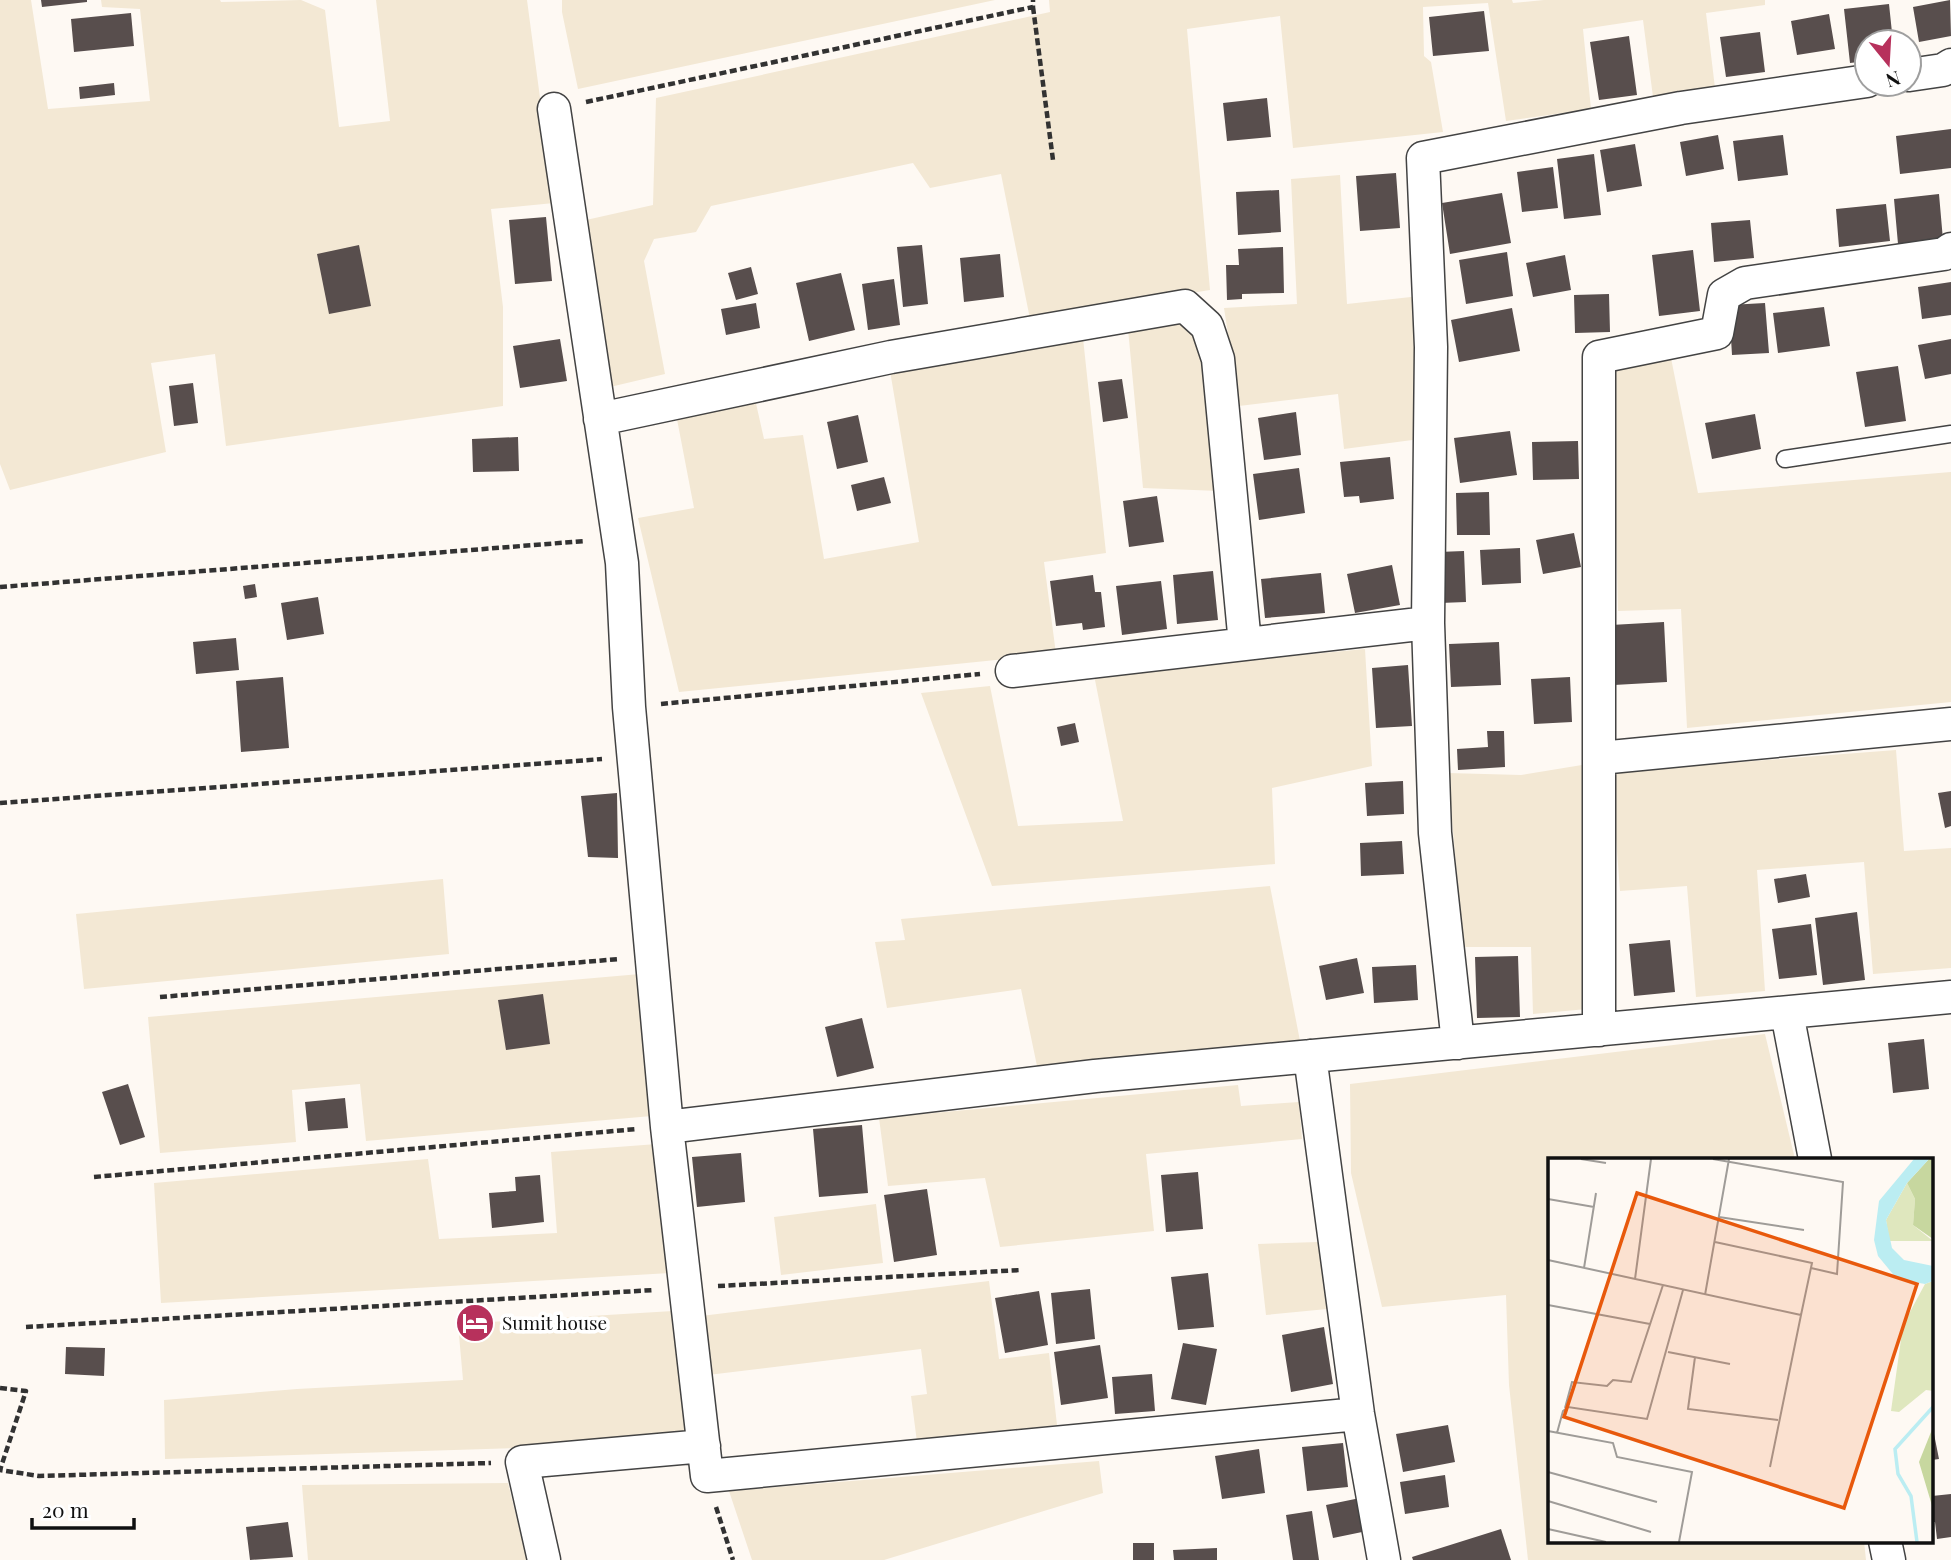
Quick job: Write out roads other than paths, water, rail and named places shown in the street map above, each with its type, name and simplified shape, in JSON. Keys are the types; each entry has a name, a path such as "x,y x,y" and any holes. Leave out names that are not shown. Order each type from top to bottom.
{"street":[{"path":"1923,73 1943,70 1951,65"},
{"path":"1458,1043 1435,833 1427,623 1431,347 1423,158 1681,108 1853,83"},
{"path":"554,109 622,563 629,707 667,1127 705,1461"},
{"path":"1600,1030 1599,356 1717,333 1724,295 1745,283 1944,254 1951,249"},
{"path":"600,419 891,357 1185,306 1207,326 1218,359 1245,644"},
{"path":"1012,671 1427,623"},
{"path":"1600,758 1951,724"},
{"path":"667,1127 1095,1076 1951,997"},
{"path":"1787,1013 1815,1158"},
{"path":"1310,1056 1358,1414 1384,1560"},
{"path":"544,1560 522,1462 705,1461 1358,1414"},
{"path":"1885,1542 1889,1560"}],"lane":[{"path":"1786,459 1951,434"}],"place":[{"name":"Sumit house","path":"475,1323"}]}
